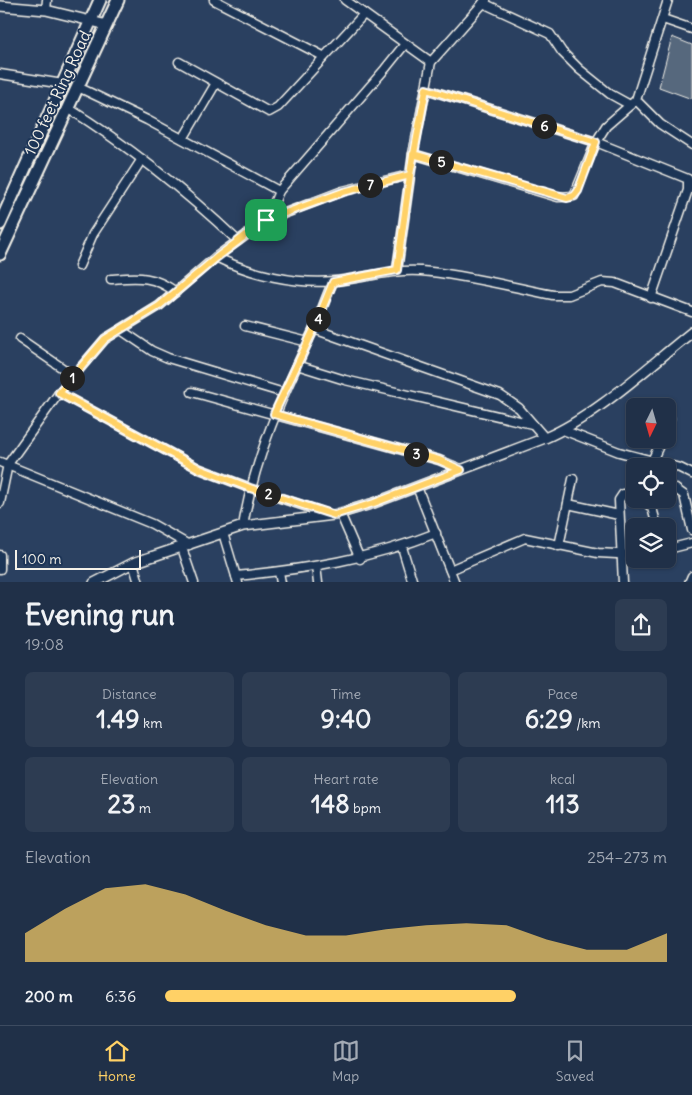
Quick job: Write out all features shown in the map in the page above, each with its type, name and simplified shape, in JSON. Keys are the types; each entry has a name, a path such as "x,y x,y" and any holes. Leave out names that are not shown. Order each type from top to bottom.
{"main road":[{"name":"100 feet Ring Road","path":"0,224 100,0"},
{"name":"100 feet Ring Road","path":"0,254 118,0"}],"street":[{"path":"46,10 48,0"},
{"path":"214,0 323,56"},
{"path":"345,0 431,62"},
{"path":"413,154 567,198 574,196 578,191 596,142 606,126 633,103 668,0"},
{"path":"397,270 413,154 431,62 484,1 550,34 562,52 579,69 610,94 633,103 692,145"},
{"path":"0,6 46,10 107,25"},
{"path":"179,62 269,112 278,107 323,56 364,14"},
{"path":"663,19 692,29"},
{"path":"266,220 279,191 405,44"},
{"path":"0,74 63,84"},
{"path":"183,139 216,83"},
{"path":"78,87 183,139 279,191"},
{"path":"426,89 596,142 682,175 689,183 651,298"},
{"path":"68,108 112,135 200,205 238,241"},
{"path":"79,266 93,234 142,159"},
{"path":"0,503 4,463 59,393 105,339 159,306 216,258 266,220 343,192 410,175"},
{"path":"216,258 237,268 283,279 333,282 397,270 424,271 553,295 569,295 602,282 615,283 692,312"},
{"path":"111,279 141,277 154,279 176,292"},
{"path":"243,526 250,488 274,414 314,329 333,282"},
{"path":"244,326 308,342"},
{"path":"314,329 491,391 508,400 545,438"},
{"path":"120,330 152,352 284,393"},
{"path":"94,582 133,563 243,526 337,514 417,487 545,438 563,430 692,332"},
{"path":"20,340 74,376"},
{"path":"297,365 346,380 532,424"},
{"path":"192,392 439,460 461,470"},
{"path":"59,393 200,469 250,488 337,514 360,559"},
{"path":"563,430 619,452 641,458"},
{"path":"4,463 152,524 186,546 194,582"},
{"path":"676,467 692,474"},
{"path":"559,546 573,479"},
{"path":"417,487 455,582"},
{"path":"676,490 684,495 692,530"},
{"path":"623,582 618,515 620,496 626,493"},
{"path":"568,504 618,515"},
{"path":"223,533 237,580 360,559 402,547 436,534"},
{"path":"450,570 525,538 559,546 626,556"},
{"path":"676,547 692,543"},
{"path":"402,547 413,582"},
{"path":"0,555 0,569"},
{"path":"133,563 139,582"},
{"path":"316,566 318,582"},
{"path":"279,572 281,582"},
{"path":"689,582 692,576"}],"building":[{"path":"672,37 692,45 692,99 659,87"}],"route":[{"path":"266,220 216,258 159,306 105,339 59,393 200,469 250,488 334,515 374,503 461,470 439,460 274,414 314,329 333,282 397,270 413,154 558,197 567,198 574,196 578,191 596,142 426,89 413,154 410,175 343,192 266,220"}]}
